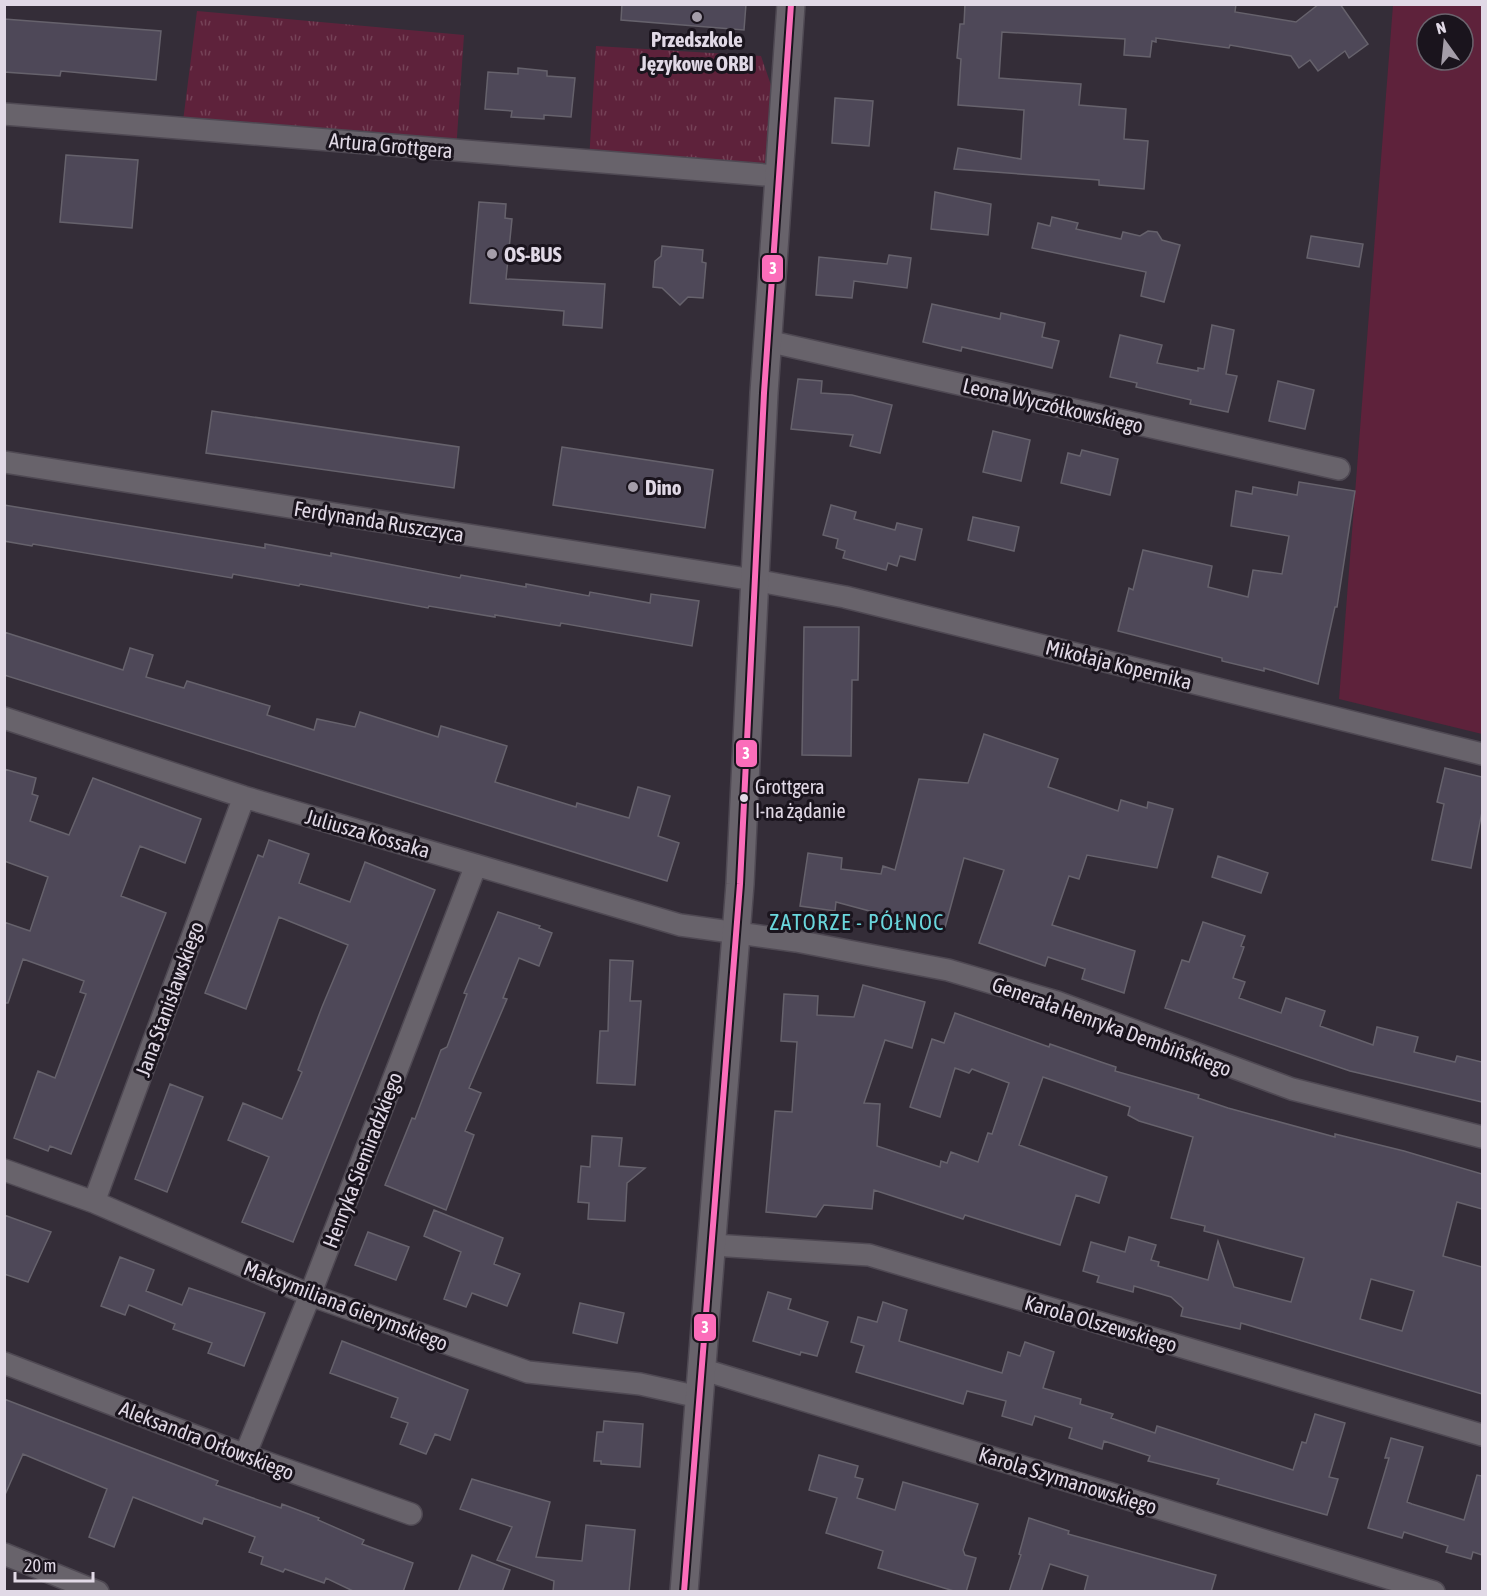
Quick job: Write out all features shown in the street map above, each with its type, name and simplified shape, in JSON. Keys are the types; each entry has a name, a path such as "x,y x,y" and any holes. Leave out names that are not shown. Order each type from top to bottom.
{"street":[{"path":"684,1592 736,934 767,341 791,4"},
{"name":"Artura Grottgera","path":"4,114 778,176"},
{"name":"Leona Wyczółkowskiego","path":"767,341 1339,470"},
{"name":"Ferdynanda Ruszczyca","path":"4,462 754,580"},
{"name":"Mikołaja Kopernika","path":"754,580 845,597 1482,754"},
{"name":"Juliusza Kossaka","path":"4,718 244,797 680,925 736,934"},
{"name":"Jana Stanisławskiego","path":"94,1202 244,797"},
{"name":"Henryka Siemiradzkiego","path":"245,1455 310,1295 476,865"},
{"name":"Generała Henryka Dembińskiego","path":"736,934 796,941 948,970 1057,1002 1292,1089 1482,1137"},
{"name":"Maksymiliana Gierymskiego","path":"4,1170 94,1202 310,1295 528,1372 640,1384 699,1397"},
{"name":"Karola Olszewskiego","path":"713,1245 869,1254 1482,1435"},
{"name":"Aleksandra Orłowskiego","path":"4,1363 245,1455 411,1514"},
{"name":"Karola Szymanowskiego","path":"701,1370 1434,1592"},
{"path":"4,1554 98,1592"}],"green space":[{"path":"1393,5 1482,5 1482,734 1339,699"},
{"path":"197,11 464,35 456,151 182,129"},
{"path":"596,46 761,56 782,117 778,176 589,161"}],"building":[{"name":"Przedszkole Językowe ORBI","path":"622,4 746,4 744,30 621,20"},
{"path":"965,4 1236,4 1235,12 1296,22 1319,4 1340,4 1368,44 1349,58 1345,51 1318,71 1310,60 1299,68 1291,56 1230,45 1229,48 1156,38 1156,42 1152,41 1150,57 1124,55 1125,39 1002,32 999,78 1081,84 1079,105 1126,109 1124,139 1148,141 1144,189 1099,185 1099,180 954,169 958,148 1021,159 1024,110 958,105 961,59 957,58 960,24 964,24"},
{"path":"4,19 161,31 156,80 61,71 60,76 4,72"},
{"path":"518,68 547,71 547,76 575,78 571,117 544,115 544,119 511,117 512,111 485,109 488,72 518,74"},
{"path":"835,98 873,101 869,146 832,143"},
{"path":"66,155 138,160 132,228 60,222"},
{"path":"935,192 991,204 988,235 931,229"},
{"path":"479,202 506,204 505,218 512,219 506,279 605,284 602,328 563,325 564,311 470,303"},
{"path":"1052,217 1078,223 1076,229 1121,239 1123,232 1140,236 1148,231 1157,232 1162,240 1180,245 1164,302 1141,296 1146,272 1032,248 1038,223 1050,226"},
{"path":"1311,236 1363,244 1359,267 1307,258"},
{"path":"662,246 703,250 702,262 706,263 703,298 688,297 680,305 662,288 653,287 655,261 661,256"},
{"path":"889,255 911,258 907,288 854,281 852,298 816,295 819,257 887,264"},
{"path":"932,304 1000,319 1001,313 1045,323 1042,337 1059,341 1052,368 962,347 961,351 923,342"},
{"path":"1212,325 1234,330 1226,374 1237,376 1228,412 1190,404 1191,400 1136,387 1137,383 1110,377 1120,335 1162,345 1157,363 1198,371 1198,368 1204,369"},
{"path":"798,379 822,381 821,393 852,395 892,405 880,453 850,446 853,435 791,429"},
{"path":"1278,381 1314,390 1305,429 1269,421"},
{"path":"212,411 459,447 454,488 206,453"},
{"path":"993,431 1030,440 1021,481 983,472"},
{"name":"Dino","path":"562,447 713,470 705,528 553,505"},
{"path":"1082,450 1118,459 1110,495 1061,483 1068,453 1080,456"},
{"path":"1299,482 1355,491 1337,607 1335,607 1318,684 1264,668 1264,671 1222,661 1222,658 1118,631 1129,588 1133,590 1143,550 1212,566 1208,587 1248,597 1253,570 1282,574 1289,536 1231,526 1236,491 1252,494 1253,487 1297,495"},
{"path":"4,505 265,548 265,544 331,556 331,553 460,578 461,575 526,587 526,584 589,596 590,592 650,603 651,594 699,601 692,646 561,623 560,626 429,606 428,608 300,584 299,586 233,574 232,578 4,541"},
{"path":"831,505 856,512 854,519 895,530 897,523 922,529 915,560 900,556 897,566 888,563 886,570 843,558 845,551 836,548 838,539 823,535"},
{"path":"973,517 1019,527 1014,551 968,540"},
{"path":"804,627 859,627 858,680 852,680 851,756 802,755"},
{"path":"4,632 123,670 130,648 153,655 146,677 184,688 187,681 270,706 267,715 314,730 317,719 355,727 360,712 438,737 441,726 507,746 495,782 576,807 577,803 629,818 638,787 670,796 658,836 679,843 667,881 4,675"},
{"path":"984,734 1058,759 1048,787 1118,811 1121,800 1147,808 1148,802 1173,809 1157,868 1087,855 1079,879 1069,876 1052,925 1135,951 1124,993 1082,979 1085,969 1048,957 1045,966 979,943 1004,870 964,858 944,931 836,902 835,911 800,906 808,853 842,858 841,869 881,874 883,866 895,870 919,779 968,783"},
{"path":"1445,768 1482,777 1482,812 1471,868 1432,860 1444,804 1437,802"},
{"path":"4,769 36,778 32,794 38,796 30,821 69,835 93,778 201,819 185,863 140,846 121,896 166,913 71,1154 50,1146 48,1151 14,1138 38,1071 55,1078 86,994 80,992 84,981 23,959 8,1003 4,1003 4,922 30,931 48,877 4,861"},
{"path":"269,840 309,854 299,883 350,902 365,862 435,890 293,1242 242,1222 269,1157 228,1140 243,1103 282,1119 302,1072 298,1070 348,945 279,917 246,1009 205,993 258,855 263,857"},
{"path":"1218,856 1268,873 1261,893 1212,877"},
{"path":"498,912 540,926 539,928 552,933 539,966 519,958 503,998 507,999 469,1088 481,1093 465,1131 474,1135 446,1210 385,1185 412,1118 415,1119 441,1050 447,1047 467,994 464,993"},
{"path":"1203,922 1245,936 1241,946 1244,947 1233,978 1245,982 1239,998 1281,1013 1286,998 1325,1011 1320,1026 1373,1045 1377,1027 1418,1037 1414,1052 1455,1062 1457,1056 1482,1062 1482,1102 1350,1071 1165,1008 1182,960 1189,962"},
{"path":"610,960 633,961 630,1001 641,1001 635,1085 597,1083 600,1031 608,1031"},
{"path":"863,985 925,1002 912,1048 885,1040 864,1103 880,1104 877,1146 940,1167 941,1161 947,1163 951,1152 978,1162 988,1133 992,1134 1009,1083 972,1069 969,1073 955,1068 940,1117 910,1107 932,1039 944,1043 955,1013 1049,1047 1050,1044 1116,1067 1115,1071 1199,1095 1198,1098 1228,1108 1335,1137 1335,1134 1404,1151 1482,1174 1482,1209 1457,1202 1443,1256 1482,1267 1482,1394 1241,1323 1240,1329 1181,1316 1183,1308 1171,1297 1134,1286 1133,1292 1097,1282 1099,1276 1083,1271 1091,1242 1125,1252 1129,1237 1156,1245 1151,1260 1159,1262 1158,1266 1208,1280 1218,1241 1234,1287 1291,1302 1304,1258 1204,1231 1205,1226 1171,1218 1193,1137 1139,1121 1128,1115 1130,1107 1043,1077 1019,1145 1107,1177 1099,1203 1076,1195 1060,1245 965,1215 963,1219 874,1190 872,1209 824,1205 816,1217 766,1212 775,1111 792,1112 797,1042 781,1041 784,994 818,996 817,1015 854,1017","holes":["1371,1279 1414,1291 1402,1331 1360,1319"]},
{"path":"170,1084 203,1097 167,1192 135,1179"},
{"path":"592,1136 622,1138 619,1166 645,1168 627,1183 625,1221 588,1219 589,1203 578,1202 581,1166 590,1167"},
{"path":"434,1210 503,1238 494,1264 520,1274 507,1306 472,1293 466,1307 444,1299 461,1252 424,1236"},
{"path":"4,1215 51,1232 28,1282 4,1274"},
{"path":"368,1232 409,1247 396,1280 355,1265"},
{"path":"120,1257 154,1270 146,1291 182,1305 189,1288 265,1313 244,1366 208,1353 212,1343 173,1329 175,1324 129,1305 125,1315 101,1306"},
{"path":"768,1292 791,1299 788,1309 828,1322 817,1356 801,1352 800,1355 753,1341"},
{"path":"883,1302 907,1310 899,1341 1002,1373 1008,1352 1020,1356 1025,1342 1054,1352 1043,1388 1081,1399 1080,1404 1113,1414 1111,1418 1155,1433 1157,1426 1293,1470 1302,1442 1306,1443 1315,1414 1345,1423 1329,1477 1338,1479 1327,1515 1217,1484 1219,1479 1148,1461 1150,1456 1104,1441 1102,1449 1069,1438 1072,1428 1035,1416 1032,1425 1002,1416 1006,1401 967,1391 963,1404 856,1372 864,1346 851,1342 858,1317 877,1322"},
{"path":"580,1303 624,1313 617,1343 573,1333"},
{"path":"342,1341 468,1390 450,1440 435,1434 426,1454 400,1444 408,1423 391,1417 398,1398 330,1373"},
{"path":"4,1399 218,1481 216,1485 281,1508 282,1504 319,1518 318,1520 364,1540 362,1544 413,1563 403,1592 355,1592 326,1578 324,1583 285,1569 283,1572 261,1564 263,1557 249,1552 255,1537 204,1518 202,1524 133,1497 114,1547 89,1537 107,1489 23,1454 4,1497"},
{"path":"604,1421 643,1424 640,1467 601,1464 601,1461 594,1461 597,1432 603,1432"},
{"path":"1391,1438 1423,1447 1407,1502 1464,1520 1477,1475 1482,1476 1482,1555 1473,1552 1471,1559 1446,1552 1448,1546 1404,1532 1402,1538 1368,1528 1389,1458 1385,1458"},
{"path":"819,1455 858,1466 855,1477 863,1479 857,1498 895,1510 903,1482 978,1504 963,1550 965,1555 976,1558 966,1592 957,1592 878,1568 883,1551 826,1533 837,1498 809,1490"},
{"path":"472,1479 550,1502 536,1557 582,1561 586,1525 635,1530 629,1592 553,1592 554,1581 497,1560 512,1527 460,1509"},
{"path":"1029,1518 1069,1531 1068,1534 1216,1575 1211,1592 1084,1592 1088,1576 1050,1564 1041,1592 1009,1592 1021,1555 1019,1554"},
{"path":"472,1555 510,1570 502,1592 458,1592"}],"transit line":[{"name":"3","path":"684,1592 740,884 764,393 791,4"}],"place":[{"name":"Przedszkole Językowe ORBI","path":"697,17"},
{"name":"OS-BUS","path":"492,254"},
{"name":"Dino","path":"633,487"},
{"name":"Grottgera I-na żądanie","path":"744,798"}],"district":[{"name":"ZATORZE - PÓŁNOC","path":"857,922"}]}
